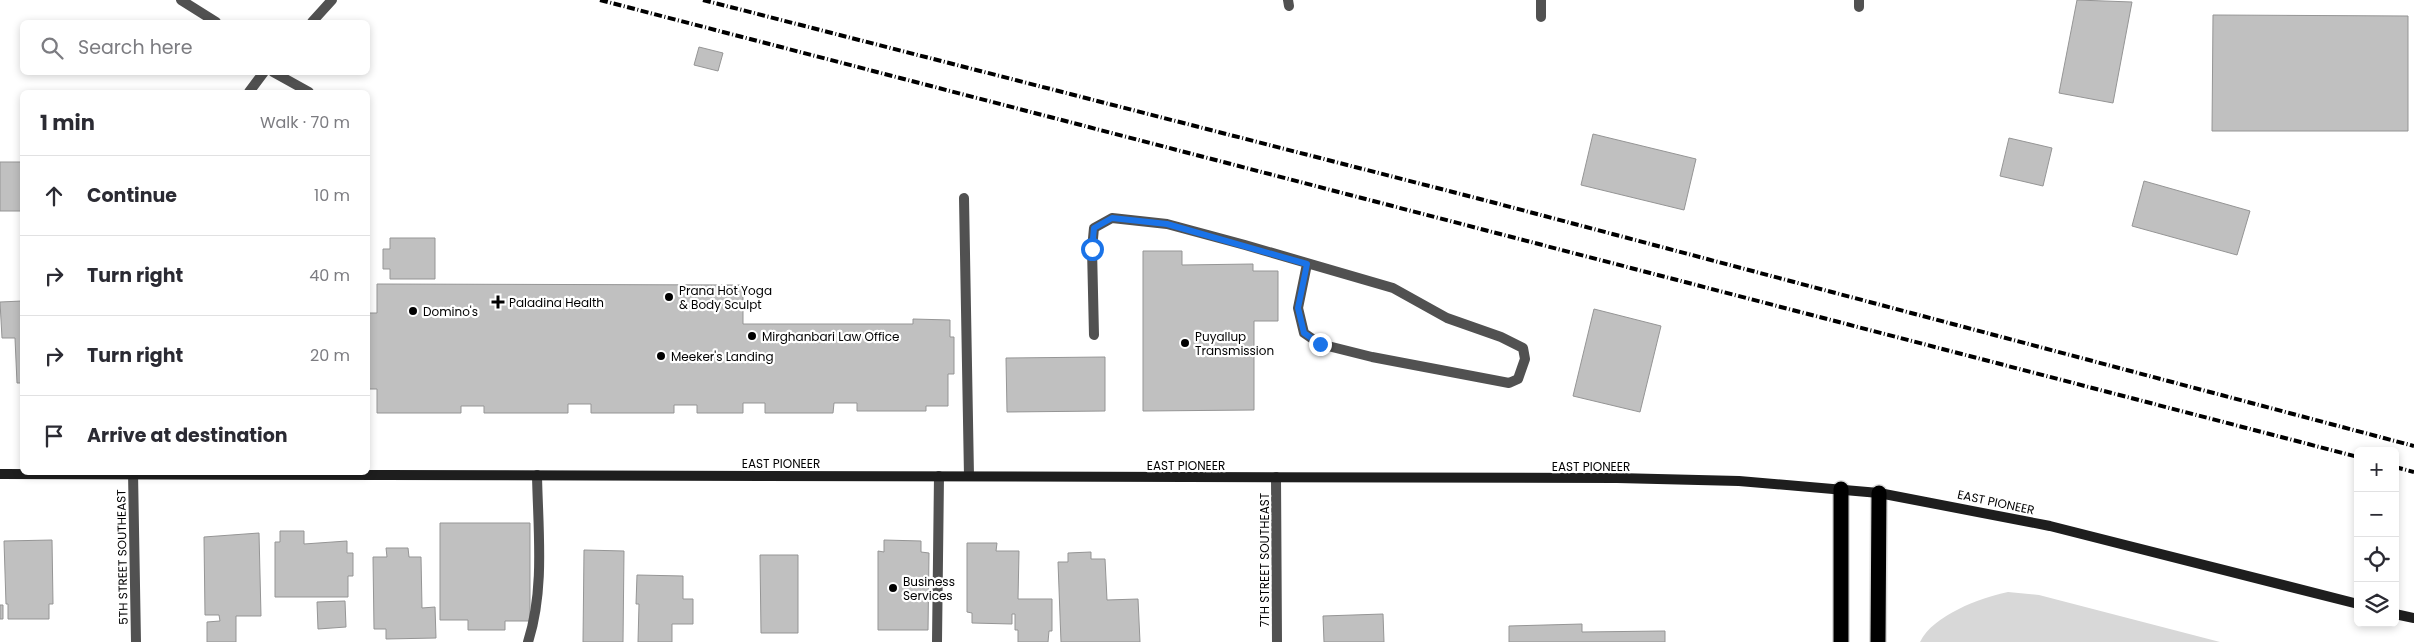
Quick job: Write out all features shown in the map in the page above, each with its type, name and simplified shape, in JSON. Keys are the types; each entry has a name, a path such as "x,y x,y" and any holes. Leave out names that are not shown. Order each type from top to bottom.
{"highway":[{"path":"1841,489 1841,642"},
{"path":"1878,642 1879,493"}],"main road":[{"name":"EAST PIONEER","path":"0,474 20,474"},
{"name":"EAST PIONEER","path":"370,474 1729,480 1879,493 2050,526 2354,603"},
{"path":"2399,615 2414,618"}],"street":[{"path":"181,0 213,20"},
{"path":"314,20 332,0"},
{"path":"1541,0 1541,16"},
{"path":"250,90 262,75"},
{"path":"278,75 305,90"},
{"path":"964,198 969,476"},
{"path":"1094,335 1092,249 1094,228 1112,218 1167,224 1393,288 1447,318 1501,337 1523,348 1525,359 1518,379 1510,383 1372,357 1320,344 1304,333 1298,308 1307,264"},
{"name":"5TH STREET SOUTHEAST","path":"133,475 136,642"},
{"path":"528,642 538,595 537,475"},
{"path":"936,642 939,476"},
{"name":"7TH STREET SOUTHEAST","path":"1276,478 1277,642"}],"shaded area":[{"path":"2008,592 2039,595 2220,642 1920,642 1926,632 1935,624 1958,609"}],"building":[{"path":"2077,0 2132,2 2113,103 2059,93"},
{"path":"2213,15 2408,16 2408,131 2212,131"},
{"path":"699,47 723,53 718,71 694,65"},
{"path":"1593,134 1696,159 1684,210 1581,185"},
{"path":"2009,138 2052,148 2043,186 2000,176"},
{"path":"0,162 20,162 20,211 0,211"},
{"path":"2144,181 2250,211 2237,255 2132,226"},
{"path":"390,238 435,238 435,279 390,279 390,269 383,269 383,249 390,249"},
{"path":"1143,251 1182,251 1182,265 1253,264 1253,271 1278,271 1278,321 1254,321 1254,410 1143,411"},
{"name":"Meeker's Landing","path":"377,284 743,285 743,324 913,324 913,319 950,320 950,337 954,337 954,374 948,374 948,406 926,406 926,411 857,411 857,403 834,403 833,413 765,413 765,403 743,403 743,413 697,413 697,405 674,405 674,413 591,413 591,404 568,404 568,413 484,413 484,406 461,406 461,413 377,413 377,389 370,389 370,313 377,313"},
{"path":"20,301 20,383 17,383 15,338 2,338 0,302"},
{"path":"1594,309 1661,326 1640,412 1573,396"},
{"path":"1105,357 1105,411 1007,412 1006,358"},
{"path":"440,523 530,523 530,621 505,621 505,630 468,630 468,620 440,620"},
{"path":"280,531 304,531 304,544 347,541 347,553 353,553 353,576 348,576 348,597 275,597 275,542 280,542"},
{"path":"259,533 261,616 236,616 236,642 207,642 207,622 220,621 219,615 205,615 204,537"},
{"path":"52,540 53,604 49,604 49,619 8,619 4,541"},
{"path":"884,540 921,541 921,552 929,553 928,630 878,630 878,551 884,552"},
{"path":"967,543 997,543 996,551 1019,551 1018,599 1052,599 1052,631 1049,631 1048,642 1018,642 1018,630 1015,630 1015,614 1012,614 1012,624 972,623 972,613 967,612"},
{"path":"386,548 408,548 409,557 421,557 422,608 435,607 436,638 386,639 386,629 374,629 373,557 387,557"},
{"path":"584,550 624,551 623,642 583,642"},
{"path":"1091,552 1091,559 1105,559 1107,600 1138,599 1140,642 1061,642 1058,562 1068,562 1068,553"},
{"path":"760,555 798,555 798,633 761,633"},
{"path":"637,575 683,576 683,599 693,599 693,624 672,624 672,642 638,642 639,604 636,604"},
{"path":"345,601 346,627 318,629 317,602"},
{"path":"0,605 3,605 3,619 0,619"},
{"path":"1383,614 1384,642 1324,642 1323,616"},
{"path":"1582,624 1582,632 1665,631 1665,642 1509,642 1509,626"}],"railway":[{"path":"600,0 2354,456"},
{"path":"703,0 1484,200 2414,446"},
{"path":"2399,468 2414,472"}],"place":[{"name":"Prana Hot Yoga & Body Sculpt","path":"669,297"},
{"name":"Paladina Health","path":"498,302"},
{"name":"Domino's","path":"413,311"},
{"name":"Mirghanbari Law Office","path":"752,336"},
{"name":"Puyallup Transmission","path":"1185,343"},
{"name":"Meeker's Landing","path":"661,356"},
{"name":"Business Services","path":"893,588"}],"route":[{"path":"1092,249 1094,228 1112,218 1167,224 1246,245 1307,264 1298,308 1304,333 1320,344"}]}
